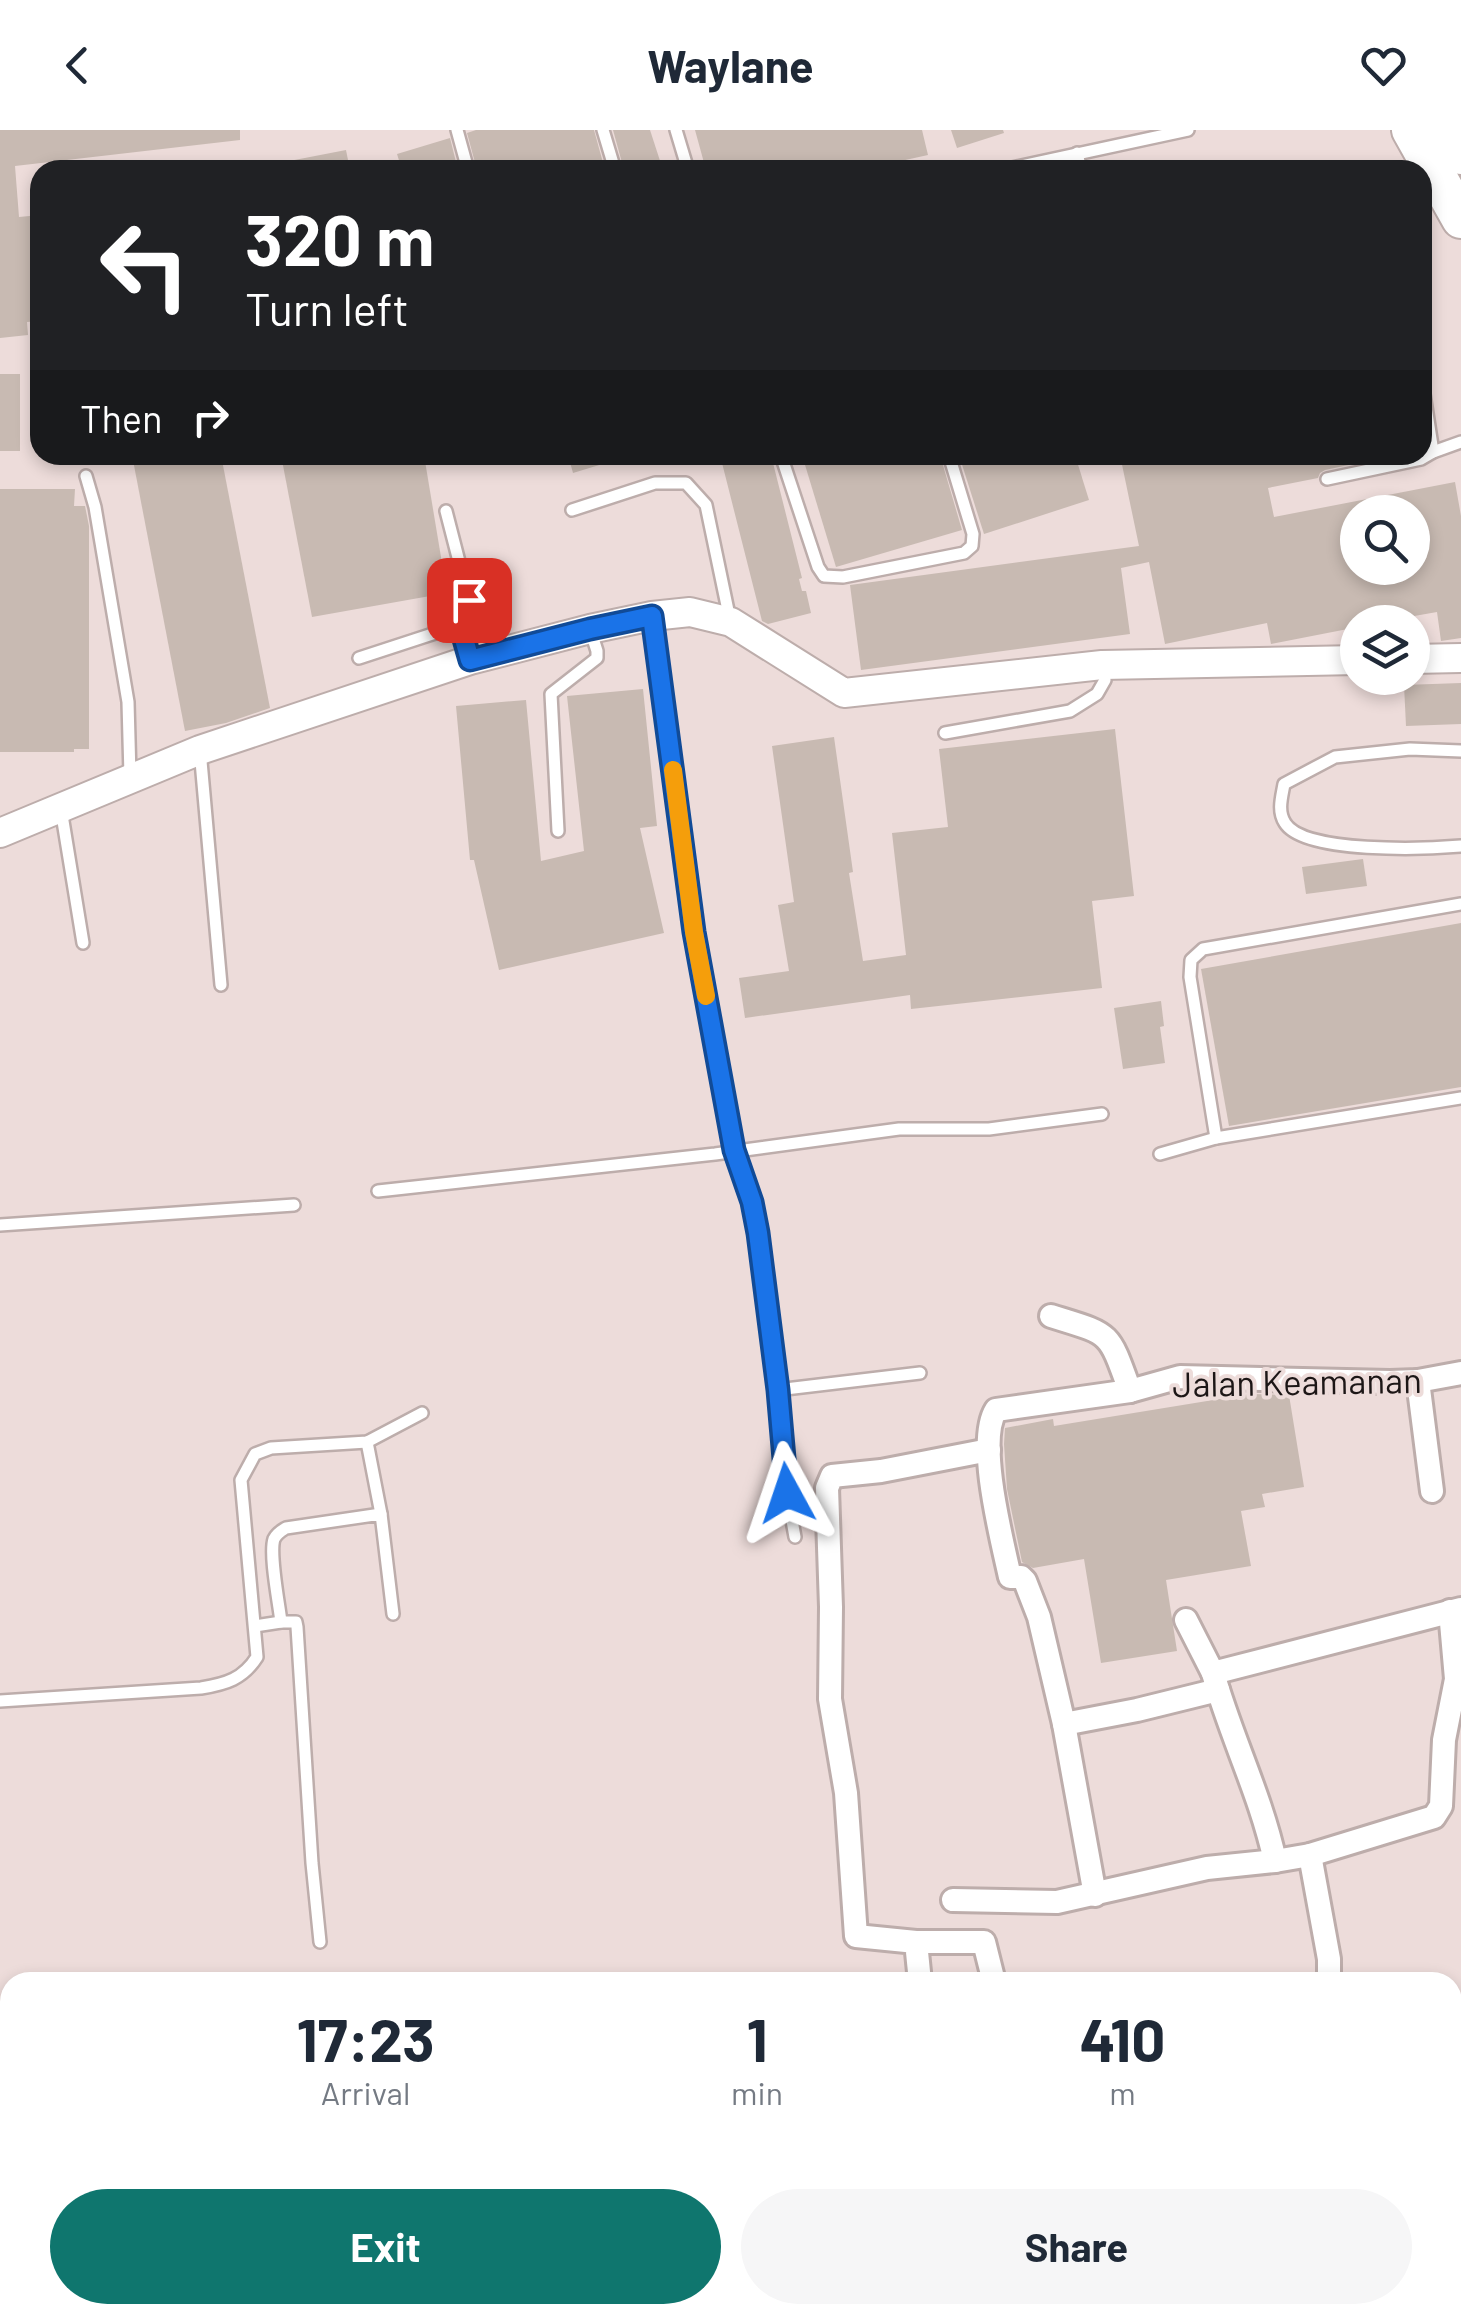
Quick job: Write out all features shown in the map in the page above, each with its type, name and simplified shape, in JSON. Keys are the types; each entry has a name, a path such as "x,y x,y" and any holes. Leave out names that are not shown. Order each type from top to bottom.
{"highway":[{"path":"1411,130 1428,160"},
{"path":"1448,130 1461,156"},
{"path":"1432,167 1461,218"}],"street":[{"path":"0,833 200,750 470,660 652,616 690,612 730,622 844,692 1102,665 1340,660"},
{"path":"1430,659 1461,658"},
{"path":"1051,1316 1100,1331 1111,1340 1130,1390"},
{"name":"Jalan Keamanan","path":"989,1450 989,1420 996,1410 1130,1390 1180,1378 1390,1382 1461,1373"},
{"path":"1418,1381 1432,1491"},
{"path":"992,1972 984,1942 916,1942 856,1936 846,1793 830,1699 827,1488 832,1476 881,1471 989,1450 1010,1577 1021,1577 1032,1593 1064,1724 1096,1895"},
{"path":"953,1900 1057,1902 1207,1868 1310,1854 1434,1817 1441,1806 1444,1740 1456,1679 1456,1610 1215,1682 1137,1710 1064,1724"},
{"path":"1186,1620 1215,1682 1266,1822 1275,1861"},
{"path":"1310,1854 1329,1972"},
{"path":"916,1942 919,1972"}],"lane":[{"path":"457,130 465,160"},
{"path":"603,130 612,160"},
{"path":"676,130 685,160"},
{"path":"1049,160 1188,130"},
{"path":"1077,154 1078,160"},
{"path":"1432,440 1434,452 1461,442"},
{"path":"784,465 818,567 824,576 844,578 964,553 972,546 974,534 952,465"},
{"path":"1327,480 1395,465"},
{"path":"86,476 95,506 128,702 130,780"},
{"path":"572,510 655,483 686,483 706,505 730,622"},
{"path":"359,658 460,625 470,617 472,612 446,510"},
{"path":"652,616 694,932 734,1150 758,1233 795,1538"},
{"path":"460,625 470,660"},
{"path":"558,831 552,694 597,658 590,629"},
{"path":"945,733 1070,711 1097,694 1104,680 1102,665"},
{"path":"1461,751 1410,749 1335,757 1284,784 1280,805 1285,823 1300,836 1330,844 1425,849 1461,846"},
{"path":"200,750 221,985"},
{"path":"60,807 83,943"},
{"path":"1216,1138 1190,976 1191,960 1203,949 1461,904"},
{"path":"1160,1154 1216,1138 1461,1098"},
{"path":"378,1191 899,1130 989,1129 1102,1114"},
{"path":"0,1225 294,1206"},
{"path":"778,1390 920,1374"},
{"path":"0,1701 120,1695 224,1684 249,1670 258,1657 241,1480 246,1466 255,1454 272,1448 367,1442 422,1413"},
{"path":"367,1442 382,1514 393,1614"},
{"path":"281,1622 274,1552 274,1539 280,1532 382,1514"},
{"path":"254,1626 296,1622 298,1627 320,1942"}],"building":[{"path":"0,130 240,130 240,140 67,160 30,160 30,164 15,166 19,217 30,216 30,322 28,335 0,338"},
{"path":"594,130 602,160 474,160 467,133"},
{"path":"613,130 650,130 660,160 621,160"},
{"path":"695,130 922,130 928,155 905,160 703,160"},
{"path":"951,130 1003,130 1004,133 957,148"},
{"path":"450,138 456,160 399,160 397,154"},
{"path":"346,150 348,160 294,160"},
{"path":"0,374 20,374 20,451 0,451"},
{"path":"134,465 223,465 270,708 185,731"},
{"path":"283,465 426,465 447,593 312,617"},
{"path":"571,465 599,465 573,473"},
{"path":"723,465 774,465 802,591 806,591 811,613 768,624 762,621"},
{"path":"805,465 943,465 962,530 836,567"},
{"path":"962,465 1078,465 1089,500 984,534"},
{"path":"1122,465 1348,465 1325,470 1318,478 1268,488 1274,517 1340,504 1340,585 1430,585 1430,495 1388,495 1455,482 1461,516 1461,638 1441,641 1437,612 1430,613 1430,605 1340,605 1340,631 1271,644 1267,623 1165,644 1149,562 1121,568 1130,634 861,670 850,585 1139,546"},
{"path":"0,489 75,489 74,506 85,506 89,526 89,749 0,752"},
{"path":"1461,683 1461,724 1406,726 1404,695 1430,695 1430,684"},
{"path":"643,689 657,826 640,828 664,933 499,970 474,860 470,860 456,706 526,700 541,861 584,851 567,696"},
{"path":"1115,729 1134,896 1092,901 1102,988 911,1009 910,995 745,1018 739,978 789,971 778,905 794,902 772,746 834,737 863,961 906,955 892,833 948,827 939,749"},
{"path":"1363,859 1367,886 1306,894 1302,867"},
{"path":"1461,923 1461,1087 1229,1126 1201,969"},
{"path":"1161,1001 1165,1063 1123,1069 1114,1008"},
{"path":"1250,1394 1289,1395 1304,1487 1262,1494 1265,1507 1241,1511 1251,1566 1166,1580 1177,1651 1101,1663 1084,1559 1033,1568 1022,1562 1007,1489 1005,1428 1053,1419 1054,1426"}],"slow traffic":[{"path":"673,770 706,996"}],"route":[{"path":"469,600 472,612 460,625 470,660 652,616 694,932 734,1150 758,1233 787,1493"}]}
